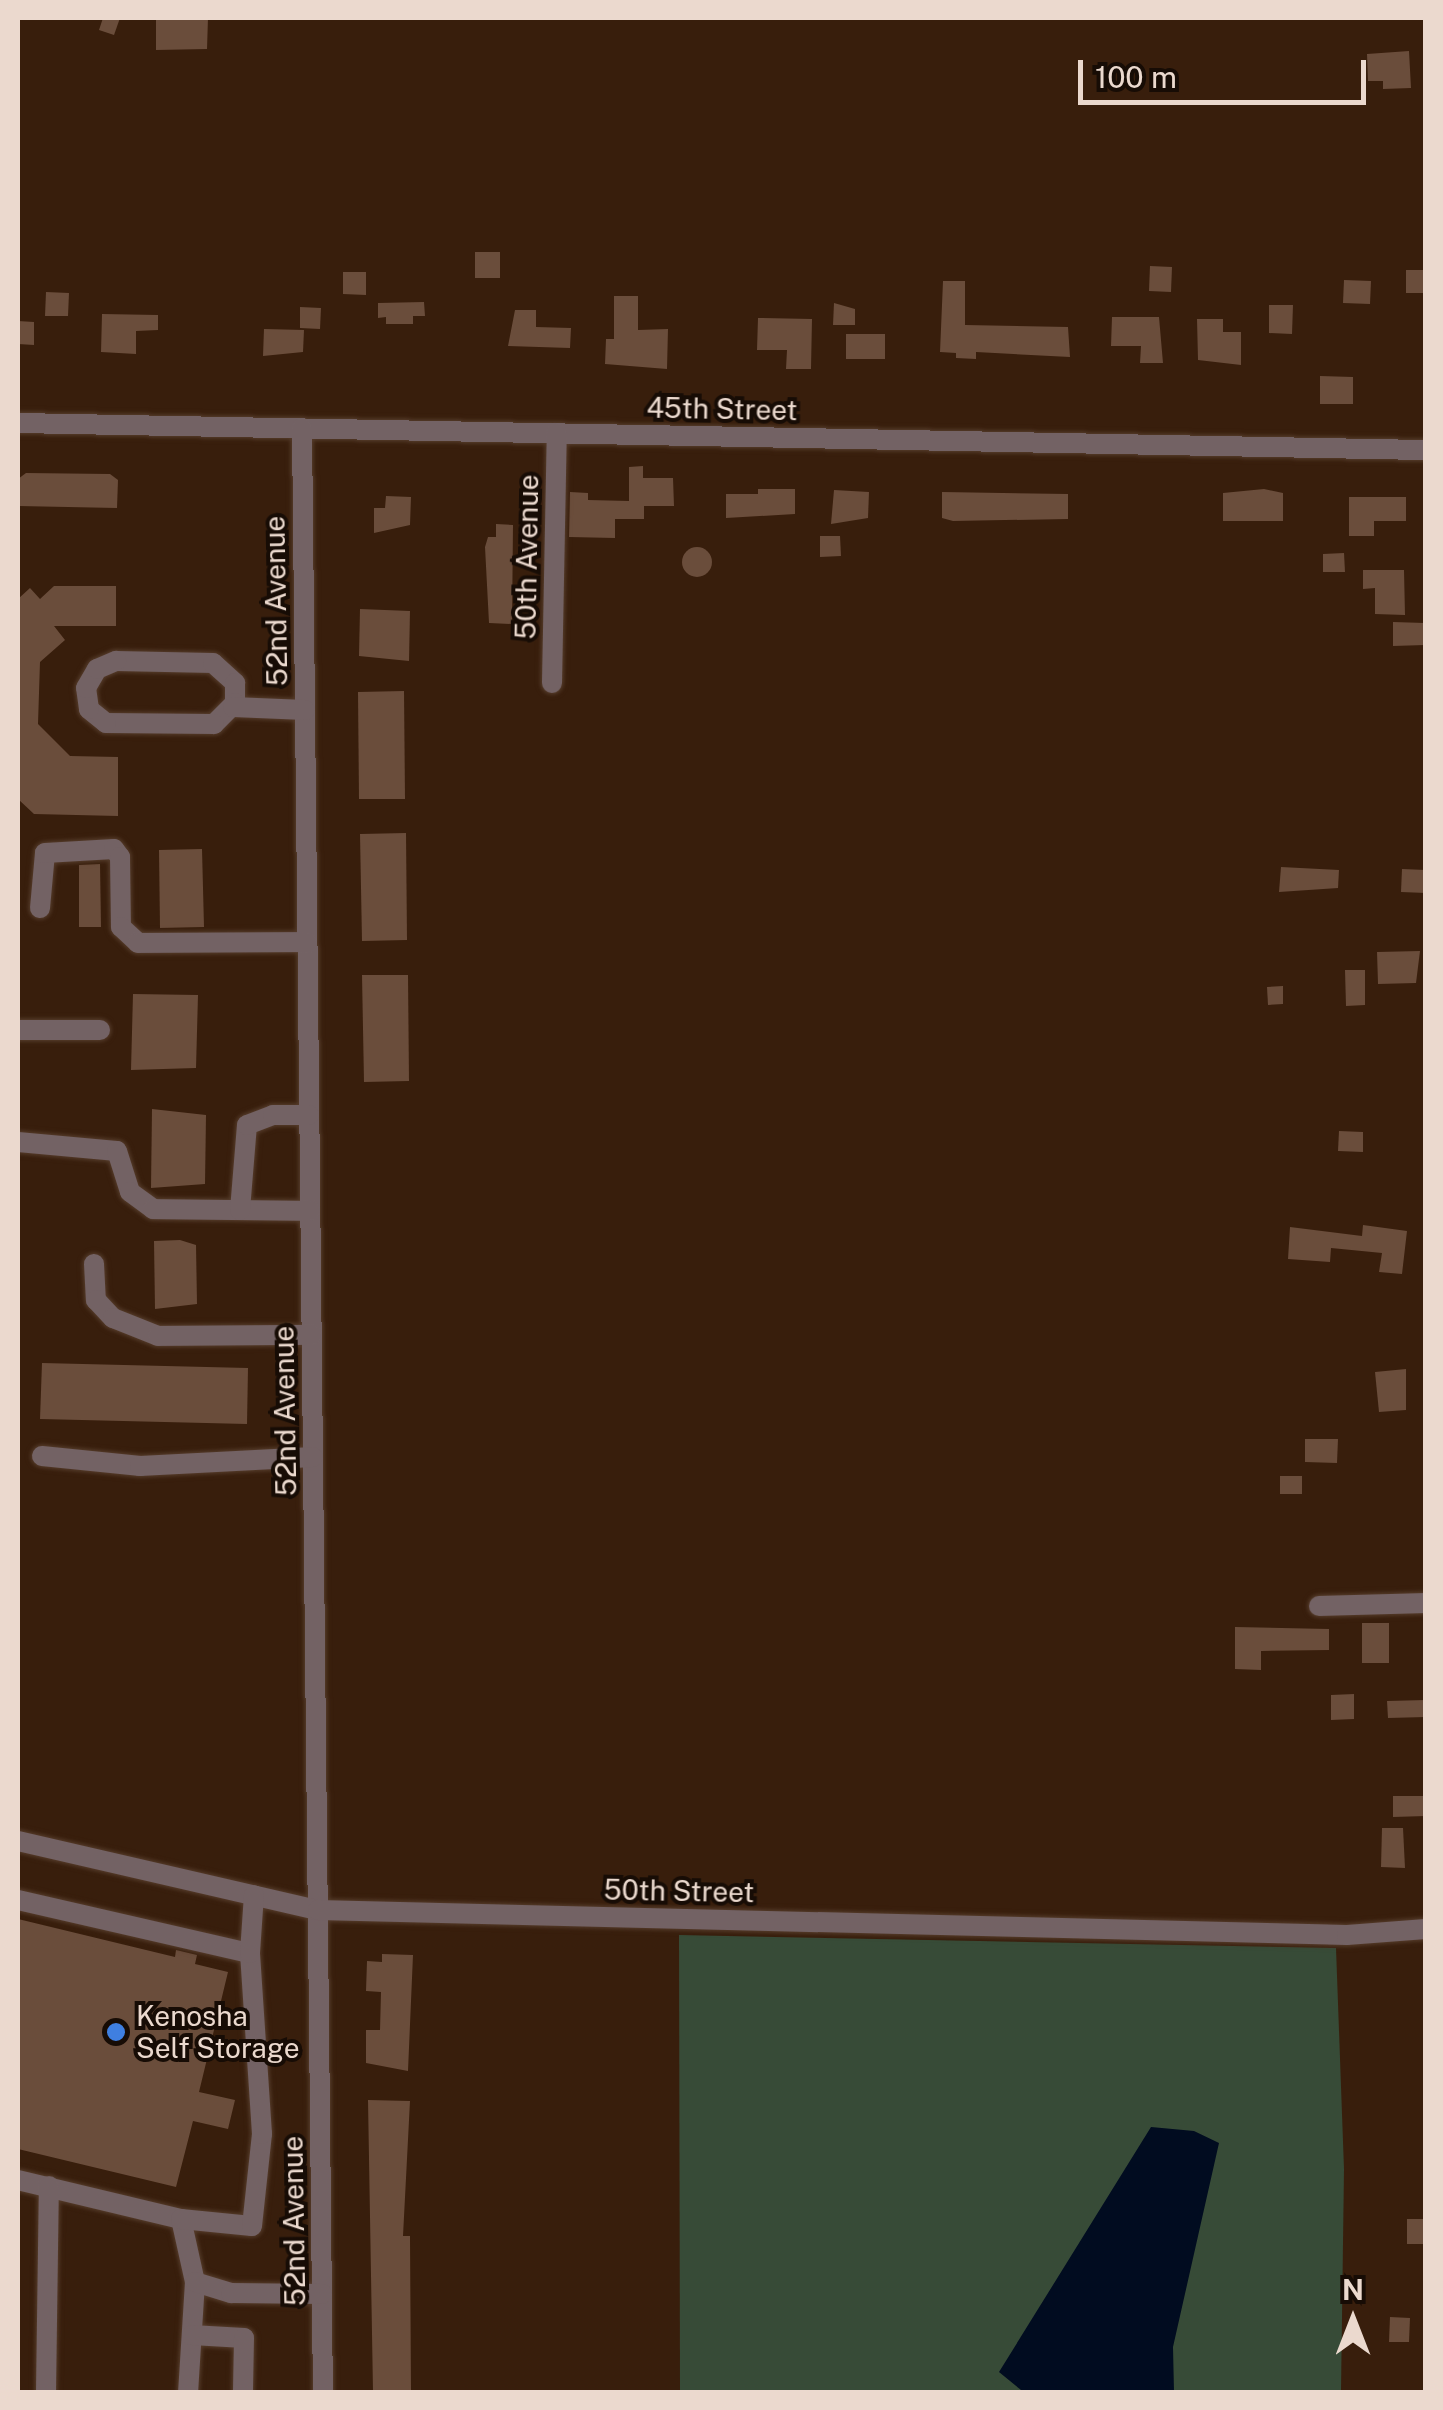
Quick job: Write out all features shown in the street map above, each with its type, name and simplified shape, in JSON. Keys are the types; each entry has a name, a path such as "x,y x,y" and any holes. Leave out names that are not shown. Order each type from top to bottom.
{"street":[{"name":"45th Street","path":"18,423 1426,450"},
{"name":"52nd Avenue","path":"302,428 323,2392"},
{"name":"50th Avenue","path":"552,682 557,433"},
{"path":"233,707 230,674 203,660 106,664 86,688 96,718 116,726 214,724 233,707 305,710"},
{"path":"40,908 45,853 114,850 120,858 121,927 138,944 308,942"},
{"path":"18,1030 100,1030"},
{"path":"240,1210 247,1125 273,1115 309,1115"},
{"path":"18,1142 117,1151 130,1192 153,1209 310,1211"},
{"path":"94,1264 96,1300 113,1318 158,1336 312,1335"},
{"path":"42,1456 140,1466 313,1457"},
{"path":"1320,1606 1426,1603"},
{"name":"50th Street","path":"18,1841 318,1910 1347,1935 1426,1929"},
{"path":"18,2180 181,2219 252,2226 262,2134 250,1953 254,1895"},
{"path":"18,1900 250,1953"},
{"path":"46,2392 49,2186"},
{"path":"181,2219 195,2282 188,2392"},
{"path":"195,2282 231,2293 322,2294"},
{"path":"192,2335 244,2338 242,2392"}],"green space":[{"path":"679,1935 1336,1948 1344,2169 1341,2392 680,2392"}],"water":[{"path":"1151,2127 1194,2131 1219,2143 1173,2347 1174,2392 1021,2390 999,2372"}],"building":[{"path":"103,18 120,18 114,35 99,30"},
{"path":"156,18 208,18 207,49 156,50"},
{"path":"1409,51 1411,88 1383,89 1383,81 1368,81 1367,54"},
{"path":"475,252 500,252 500,278 475,278"},
{"path":"1150,266 1172,267 1171,292 1149,291"},
{"path":"1406,270 1426,270 1426,293 1406,293"},
{"path":"343,272 366,272 366,295 343,294"},
{"path":"1344,280 1371,281 1370,304 1343,303"},
{"path":"943,281 965,281 965,325 1068,327 1070,357 976,352 976,359 940,352"},
{"path":"46,292 69,293 68,316 45,316"},
{"path":"614,296 638,296 638,330 668,329 667,369 605,364 606,339 614,339"},
{"path":"424,302 425,316 413,316 413,324 386,324 386,317 378,318 378,303"},
{"path":"834,303 855,309 855,325 833,325"},
{"path":"1269,305 1293,305 1292,334 1269,333"},
{"path":"300,307 321,308 320,329 300,328"},
{"path":"515,310 536,310 536,327 571,328 570,348 508,346"},
{"path":"102,314 158,315 158,330 136,331 136,354 101,352"},
{"path":"1112,317 1159,317 1163,363 1140,363 1141,346 1111,346"},
{"path":"758,318 812,319 811,369 786,369 787,350 757,350"},
{"path":"1197,319 1223,319 1223,332 1241,332 1241,365 1198,360"},
{"path":"18,321 34,322 34,345 18,344"},
{"path":"264,329 304,330 303,352 263,356"},
{"path":"846,334 885,334 885,359 846,359"},
{"path":"1320,376 1353,377 1353,404 1320,404"},
{"path":"643,466 643,478 673,478 674,506 644,506 644,519 615,519 615,538 569,537 570,492 588,493 588,500 629,501 629,467"},
{"path":"26,473 110,474 118,480 117,508 18,506 18,479"},
{"path":"758,489 795,489 795,514 726,518 726,494 758,494"},
{"path":"1264,489 1283,493 1283,521 1223,521 1223,493"},
{"path":"834,490 869,492 868,518 831,524"},
{"path":"942,492 1068,494 1068,519 953,521 942,518"},
{"path":"386,496 411,497 410,525 374,533 374,508 385,508"},
{"path":"1349,497 1406,497 1406,521 1374,521 1374,536 1349,536"},
{"path":"496,524 513,525 512,624 489,623 485,547 488,537 496,537"},
{"path":"820,536 840,536 841,556 820,557"},
{"path":"697,547 708,551 712,562 708,573 697,577 686,573 682,562 686,551"},
{"path":"1344,553 1345,572 1323,572 1323,554"},
{"path":"1363,570 1404,570 1405,615 1375,614 1375,588 1363,589"},
{"path":"54,586 116,586 116,626 54,626 65,640 40,662 38,724 70,756 118,757 118,816 34,814 18,799 18,599 30,588 40,599"},
{"path":"360,609 410,611 409,661 359,656"},
{"path":"1393,622 1425,623 1425,645 1393,646"},
{"path":"404,691 405,799 359,799 358,692"},
{"path":"406,833 407,940 362,941 360,834"},
{"path":"202,849 204,927 160,928 159,850"},
{"path":"100,864 101,927 79,927 79,865"},
{"path":"1281,867 1339,870 1338,888 1279,892"},
{"path":"1402,869 1426,870 1426,893 1401,892"},
{"path":"1420,951 1416,983 1378,984 1377,952"},
{"path":"1345,970 1365,970 1365,1005 1346,1006"},
{"path":"362,975 408,975 409,1081 364,1082"},
{"path":"1283,986 1283,1004 1268,1005 1267,987"},
{"path":"133,994 198,995 196,1068 131,1070"},
{"path":"152,1109 206,1115 205,1184 151,1188"},
{"path":"1339,1131 1363,1132 1363,1152 1338,1151"},
{"path":"1363,1225 1407,1231 1402,1274 1379,1272 1382,1253 1331,1248 1330,1262 1288,1259 1290,1227 1362,1236"},
{"path":"180,1240 196,1245 197,1304 155,1309 154,1241"},
{"path":"42,1363 248,1368 247,1424 40,1419"},
{"path":"1406,1369 1406,1410 1379,1412 1375,1372"},
{"path":"1305,1439 1338,1439 1337,1463 1305,1462"},
{"path":"1280,1476 1302,1476 1302,1494 1280,1494"},
{"path":"1362,1623 1389,1623 1389,1663 1362,1663"},
{"path":"1235,1627 1329,1629 1329,1650 1261,1651 1261,1670 1235,1669"},
{"path":"1354,1694 1354,1719 1331,1720 1331,1695"},
{"path":"1426,1700 1426,1717 1388,1718 1387,1701"},
{"path":"1393,1796 1426,1796 1426,1816 1393,1817"},
{"path":"1382,1828 1403,1828 1405,1868 1381,1867"},
{"name":"Kenosha Self Storage","path":"18,1919 175,1957 176,1950 197,1955 195,1964 228,1972 199,2092 235,2100 228,2129 193,2121 176,2187 18,2149"},
{"path":"382,1954 413,1955 408,2071 366,2063 366,2030 380,2030 381,1992 366,1991 367,1961 382,1962"},
{"path":"368,2100 410,2101 403,2236 410,2236 411,2392 373,2392"},
{"path":"1407,2219 1426,2219 1426,2244 1407,2244"},
{"path":"1390,2317 1410,2318 1409,2342 1389,2342"}],"place":[{"name":"Kenosha Self Storage","path":"116,2032"}]}
